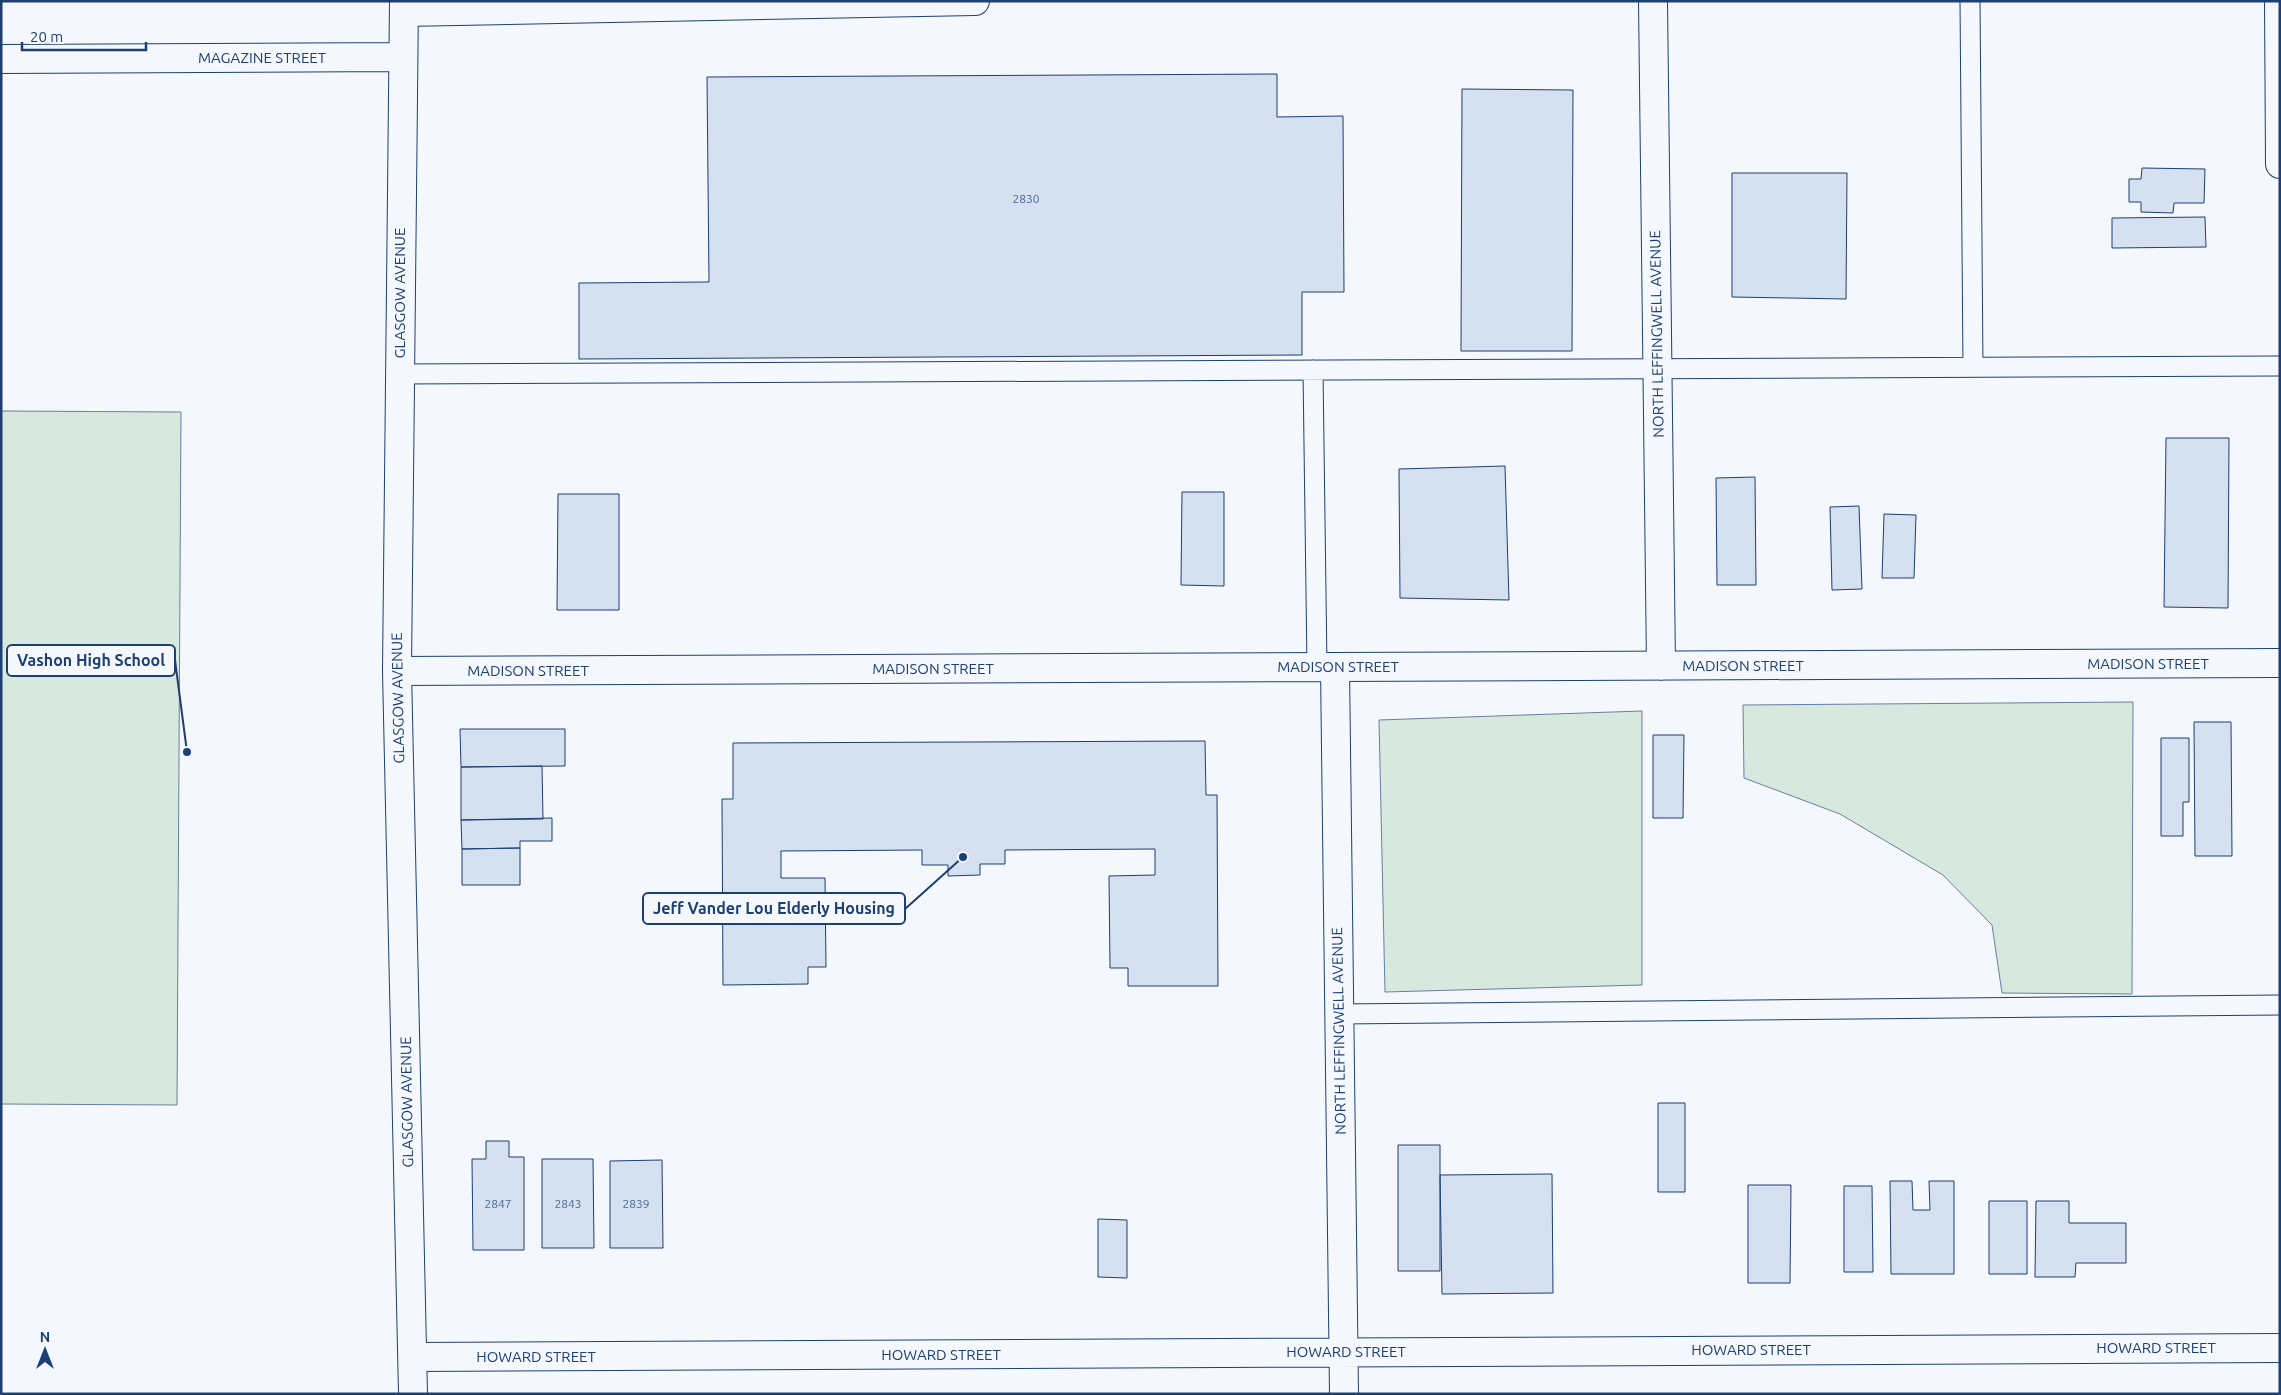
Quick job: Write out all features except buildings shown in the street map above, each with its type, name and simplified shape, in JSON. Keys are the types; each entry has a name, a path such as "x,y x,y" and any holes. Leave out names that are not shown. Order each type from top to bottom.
{"street":[{"path":"404,7 975,1"},
{"name":"NORTH LEFFINGWELL AVENUE","path":"1653,1 1661,666"},
{"path":"2279,1 2280,164"},
{"name":"GLASGOW AVENUE","path":"404,7 397,671 413,1394"},
{"name":"MAGAZINE STREET","path":"1,59 402,57"},
{"name":"MADISON STREET","path":"397,671 2280,663"},
{"name":"NORTH LEFFINGWELL AVENUE","path":"1326,667 1339,1014 1344,1394"},
{"name":"HOWARD STREET","path":"413,1357 2280,1348"}],"lane":[{"path":"1970,1 1973,367"},
{"path":"399,374 2280,366"},
{"path":"1314,370 1326,667"},
{"path":"1339,1014 2280,1005"}],"shaded area":[{"path":"1,411 181,412 177,1105 1,1104"},
{"path":"2133,702 2132,994 2002,993 1992,925 1943,875 1840,814 1744,778 1743,705"},
{"path":"1642,711 1642,985 1385,992 1379,720"}],"place":[{"name":"Vashon High School","path":"187,752"},
{"name":"Jeff Vander Lou Elderly Housing","path":"963,857"}]}
